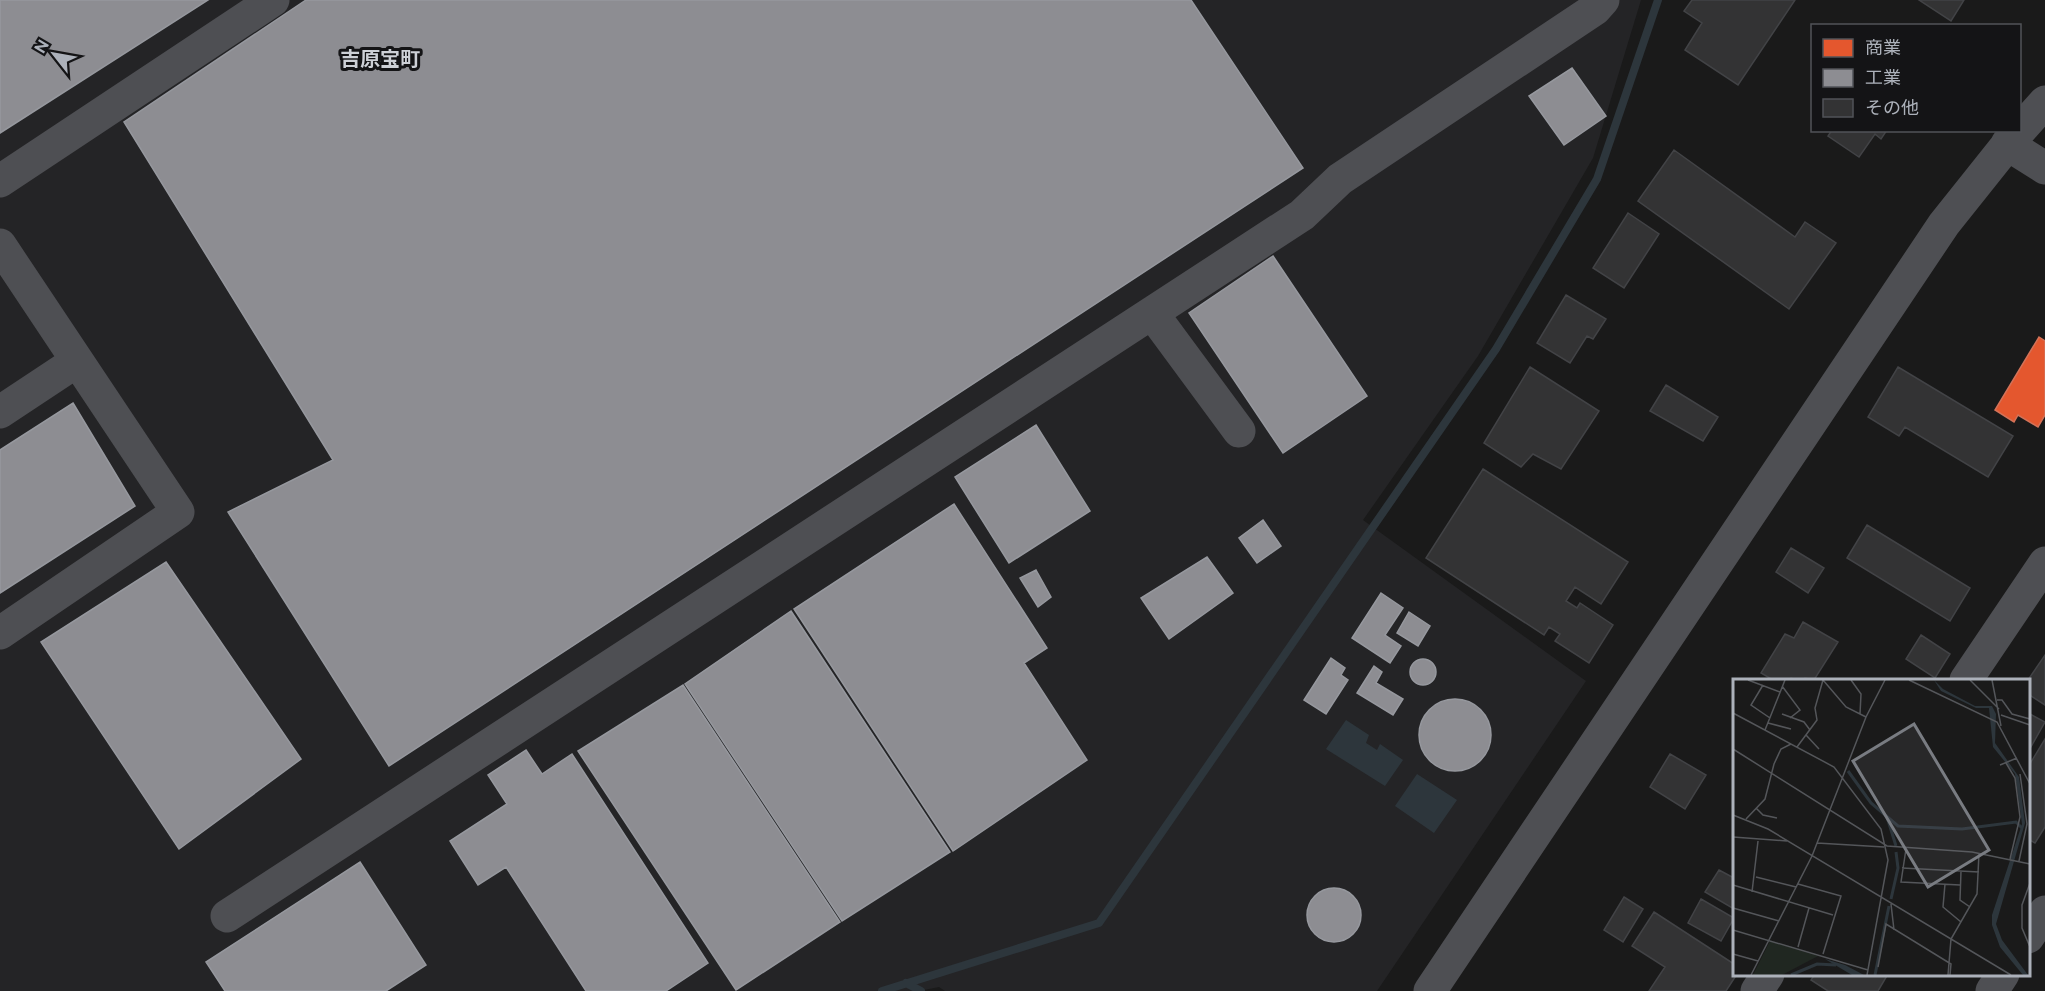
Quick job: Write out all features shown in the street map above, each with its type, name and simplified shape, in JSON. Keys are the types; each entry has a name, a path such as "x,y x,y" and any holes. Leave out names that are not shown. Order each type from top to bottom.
{"street":[{"path":"0,181 273,0"},
{"path":"227,916 1302,215 1340,179 1595,9 1603,0"},
{"path":"2021,128 2045,102"},
{"path":"1438,988 1944,224 2015,135 2045,168"},
{"path":"0,245 178,512 0,633"},
{"path":"1152,313 1239,431"},
{"path":"0,412 77,361"},
{"path":"1967,679 2045,563"},
{"path":"2030,934 2045,912"},
{"path":"1757,991 1767,976"},
{"path":"1992,991 2002,976"}],"shaded area":[{"path":"0,0 1641,0 1593,158 1478,356 1363,520 1586,681 1377,991 945,991 939,987 919,991 0,991"},
{"path":"1346,720 1369,735 1366,743 1377,750 1380,744 1403,760 1385,786 1326,749"},
{"path":"1417,774 1457,800 1434,833 1395,806"}],"building: 商業":[{"path":"2039,337 2045,341 2045,415 2038,427 2018,415 2014,422 1995,410"}],"building: 工業":[{"path":"0,0 208,0 0,133"},
{"path":"306,0 1191,0 1303,168 389,766 228,512 333,460 124,122"},
{"path":"1572,68 1606,116 1564,145 1529,96"},
{"path":"1273,256 1367,396 1283,453 1189,313"},
{"path":"73,403 135,506 0,593 0,450"},
{"path":"1036,425 1090,511 1009,563 955,477"},
{"path":"954,504 1047,648 1024,663 1087,760 953,851 794,609"},
{"path":"1263,520 1281,546 1257,563 1239,538"},
{"path":"1207,557 1233,593 1169,639 1141,598"},
{"path":"166,562 301,759 179,849 41,642"},
{"path":"1036,570 1051,597 1038,607 1020,578"},
{"path":"1381,593 1403,608 1385,635 1401,646 1390,663 1352,638"},
{"path":"791,611 950,852 842,921 685,684"},
{"path":"1409,612 1430,626 1418,646 1397,633"},
{"path":"1331,658 1345,668 1341,675 1348,680 1326,714 1304,700"},
{"path":"1423,659 1432,663 1436,672 1432,681 1423,685 1414,681 1410,672 1414,663"},
{"path":"1374,666 1382,672 1376,683 1403,699 1393,715 1357,693"},
{"path":"683,685 840,922 736,990 578,751"},
{"path":"1462,699 1481,709 1489,721 1491,735 1489,749 1481,761 1469,769 1448,771 1429,761 1421,749 1419,728 1429,709 1441,701"},
{"path":"526,750 542,774 572,754 708,963 666,991 586,991 506,867 478,885 450,841 507,804 488,775"},
{"path":"360,862 426,965 386,991 225,991 206,962"},
{"path":"1334,888 1344,890 1353,896 1359,905 1361,915 1359,925 1353,934 1344,940 1334,942 1324,940 1315,934 1309,925 1307,915 1309,905 1315,896 1324,890"}],"building: その他":[{"path":"1692,0 1795,0 1738,85 1685,50 1702,23 1684,11"},
{"path":"1919,0 1964,0 1951,21"},
{"path":"1831,132 1886,132 1881,139 1875,134 1859,157 1828,136"},
{"path":"1674,150 1795,237 1805,222 1836,243 1789,309 1638,201"},
{"path":"1628,213 1659,234 1624,288 1593,268"},
{"path":"1566,295 1606,319 1593,339 1587,336 1570,363 1537,343"},
{"path":"1530,367 1599,411 1561,469 1533,454 1521,467 1484,443"},
{"path":"1898,367 2013,436 1988,477 1905,427 1899,436 1868,417"},
{"path":"1666,385 1718,417 1703,441 1650,411"},
{"path":"1483,469 1628,562 1601,604 1575,587 1566,601 1577,608 1580,603 1613,625 1589,663 1555,641 1560,634 1549,627 1544,635 1426,558"},
{"path":"1867,525 1970,588 1950,621 1847,558"},
{"path":"1791,548 1824,568 1808,593 1776,572"},
{"path":"1803,622 1838,642 1815,679 1771,679 1761,673 1785,634 1794,638"},
{"path":"1921,635 1950,654 1935,678 1906,659"},
{"path":"2045,655 2045,705 2030,695 2029,679"},
{"path":"2030,714 2045,722 2030,748"},
{"path":"2045,739 2045,827 2035,843 2030,840 2030,764"},
{"path":"1670,754 1706,775 1685,809 1650,787"},
{"path":"1719,870 1733,877 1733,908 1705,892"},
{"path":"1624,897 1643,909 1623,942 1604,930"},
{"path":"1701,899 1733,917 1721,941 1688,923"},
{"path":"1654,912 1733,963 1733,976 1736,976 1726,991 1649,991 1665,967 1632,946"},
{"path":"1814,976 1887,976 1878,991 1828,991 1811,980"}],"waterway":[{"path":"882,991 1099,923 1496,349 1597,179 1658,0"},
{"path":"906,983 921,991"}],"district":[{"name":"吉原宝町","path":"380,59"}]}
